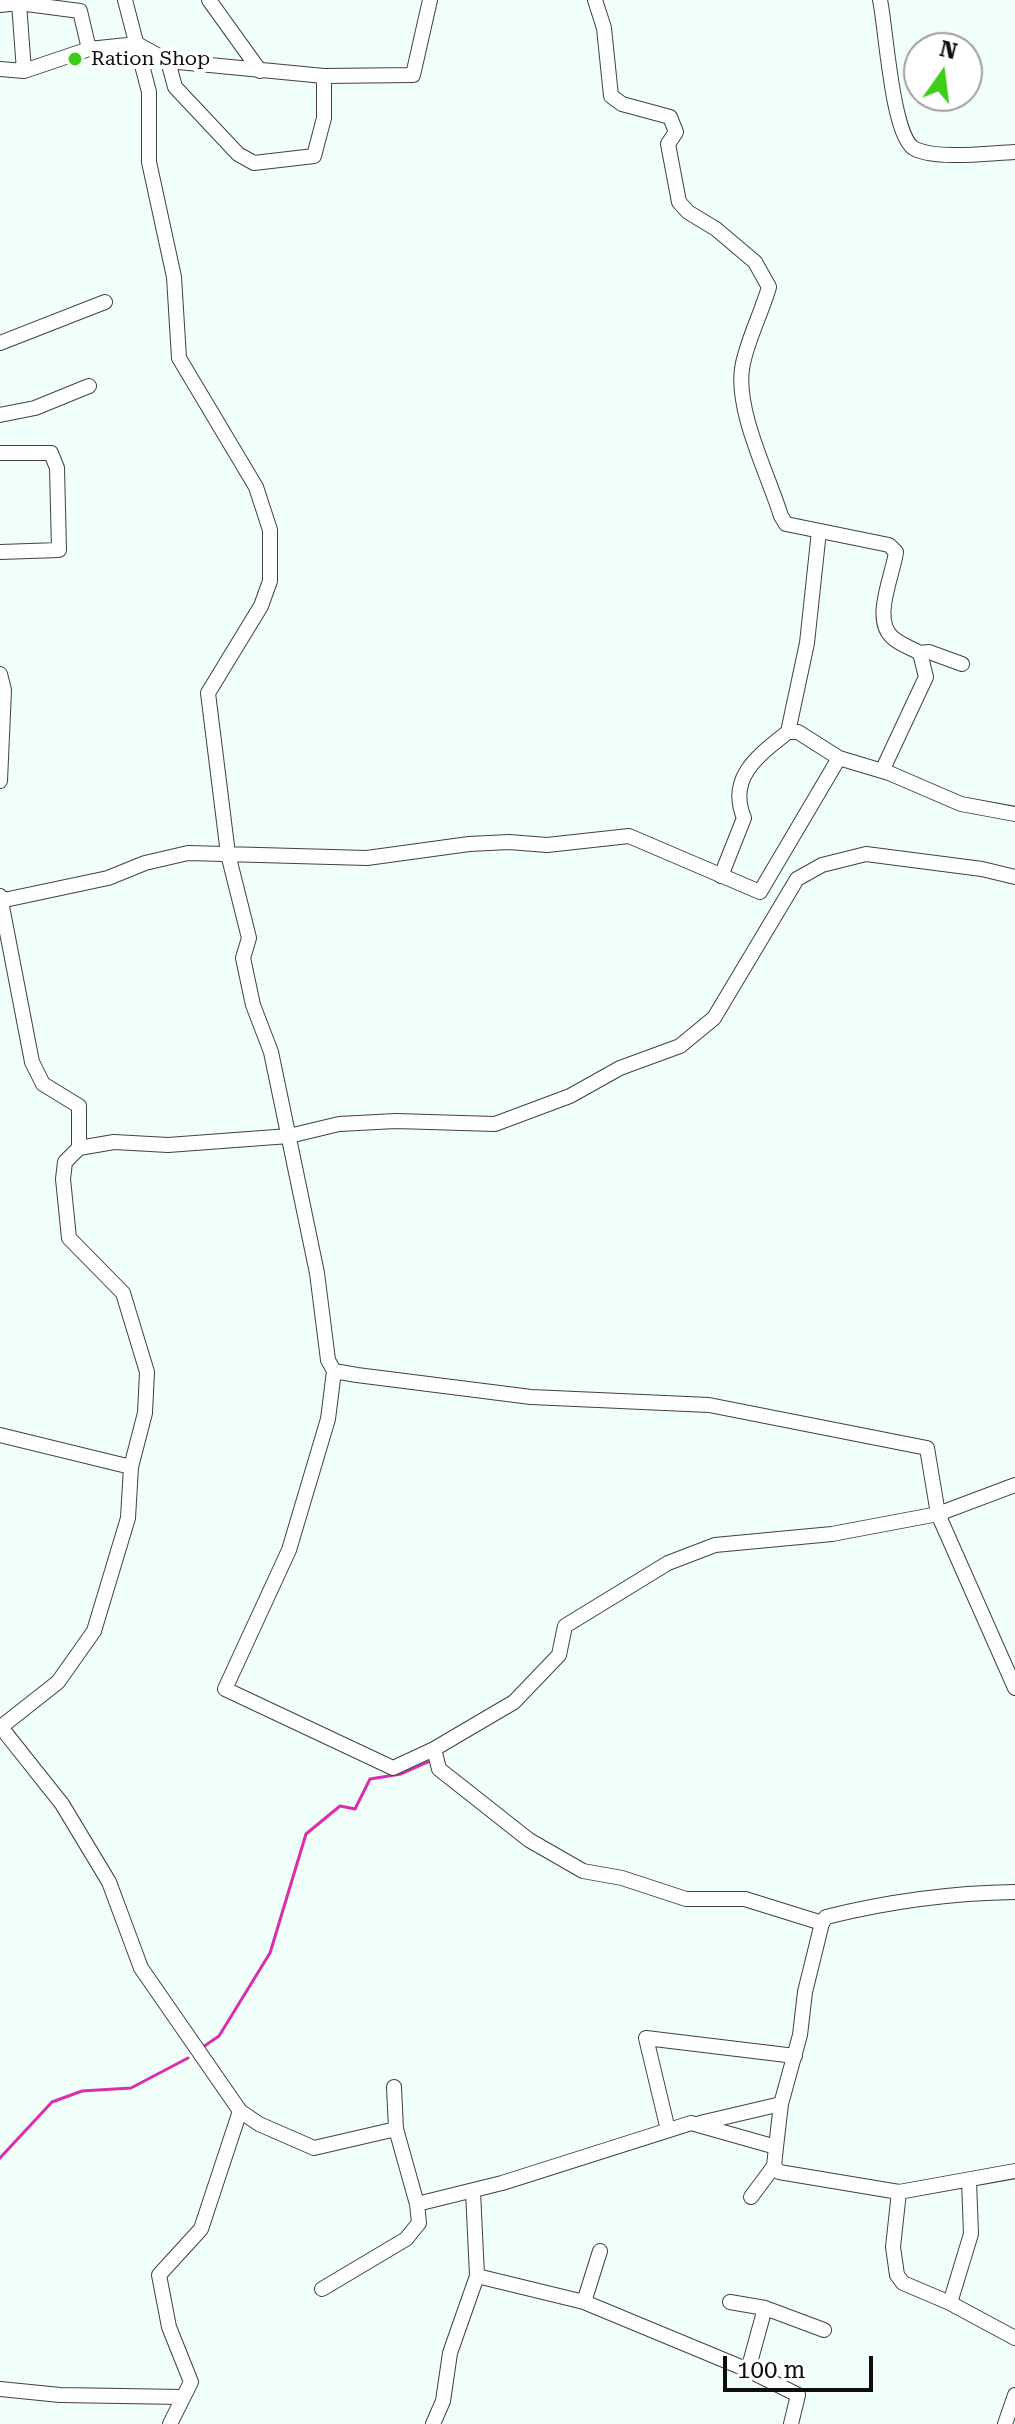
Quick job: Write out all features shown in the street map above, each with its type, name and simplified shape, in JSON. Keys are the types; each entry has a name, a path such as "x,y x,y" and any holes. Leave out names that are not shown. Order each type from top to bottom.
{"street":[{"path":"125,0 149,92 149,162 174,277 179,358 256,487 270,530 270,581 261,606 208,693 228,854 249,938 243,953 253,1005 271,1052 317,1273 324,1345 334,1371 328,1419 289,1550 225,1689 393,1768 434,1749 514,1702 559,1655 565,1626 668,1563 715,1545 832,1534 938,1514 1015,1485"},
{"path":"209,0 260,71"},
{"path":"0,69 24,71 89,49 137,44 168,61 324,76 413,75 430,0"},
{"path":"595,0 604,28 611,96 622,104 670,117 676,132 668,144 679,202 755,262 769,287 742,366 745,417 786,524 894,548 893,577 883,598 884,624 890,636 920,653 929,652 962,664"},
{"path":"880,0 899,119 907,141 914,149 936,154 1015,152"},
{"path":"0,5 19,3 80,11 89,49"},
{"path":"19,3 24,71"},
{"path":"168,61 175,87 238,154 254,163 314,156 324,118 324,76"},
{"path":"0,343 105,302"},
{"path":"0,415 35,408 89,386"},
{"path":"0,453 51,453 57,468 59,550 0,552"},
{"path":"721,876 744,818 738,804 744,770 788,732 807,643 819,531"},
{"path":"882,771 926,677 920,653"},
{"path":"0,674 4,690 0,781"},
{"path":"788,732 798,732 839,758 882,771 961,804 1015,814"},
{"path":"760,892 839,758"},
{"path":"79,1148 79,1106 43,1084 32,1062 0,900 108,878 166,857 188,853 367,858 469,844 509,842 547,845 629,836 782,901"},
{"path":"396,2129 314,2148 259,2124 240,2111 141,1968 109,1882 62,1804 0,1727 58,1682 94,1631 128,1518 131,1467 145,1413 147,1372 123,1293 69,1238 63,1179 65,1162 79,1148 114,1142 168,1145 289,1136 339,1124 495,1124 570,1096 620,1068 680,1046 714,1018 797,879 822,865 866,854 982,869 1015,877"},
{"path":"334,1371 531,1397 709,1405 927,1448 938,1514 1015,1688"},
{"path":"0,1435 131,1467"},
{"path":"434,1749 439,1769 529,1840 583,1871 622,1878 686,1899 745,1899 822,1923"},
{"path":"751,2197 774,2166 781,2104 795,2056 822,1923 826,1917 894,1900 948,1893 1015,1892"},
{"path":"668,2130 646,2038 795,2056"},
{"path":"322,2289 406,2239 419,2223 417,2204 396,2129 394,2087"},
{"path":"417,2204 473,2191 668,2130 781,2104"},
{"path":"170,2424 191,2382 169,2327 159,2275 201,2229 240,2111"},
{"path":"700,2123 776,2147"},
{"path":"774,2166 779,2172 899,2192 1015,2171"},
{"path":"950,2303 971,2234 969,2181"},
{"path":"433,2424 443,2401 450,2353 477,2276 473,2191"},
{"path":"899,2192 893,2247 897,2275 903,2283 950,2303 1015,2338"},
{"path":"584,2302 600,2251"},
{"path":"477,2276 584,2302 748,2370 798,2395 791,2424"},
{"path":"730,2302 765,2308 824,2330"},
{"path":"748,2370 765,2308"},
{"path":"0,2389 60,2395 183,2397"},
{"path":"1005,2424 1015,2395"}],"waterway":[{"path":"203,2047 219,2036 270,1953 306,1834 340,1806 355,1809 370,1779 401,1774 428,1762"},
{"path":"0,2158 52,2102 82,2091 131,2088 188,2058"}],"place":[{"name":"Ration Shop","path":"75,59"}]}
